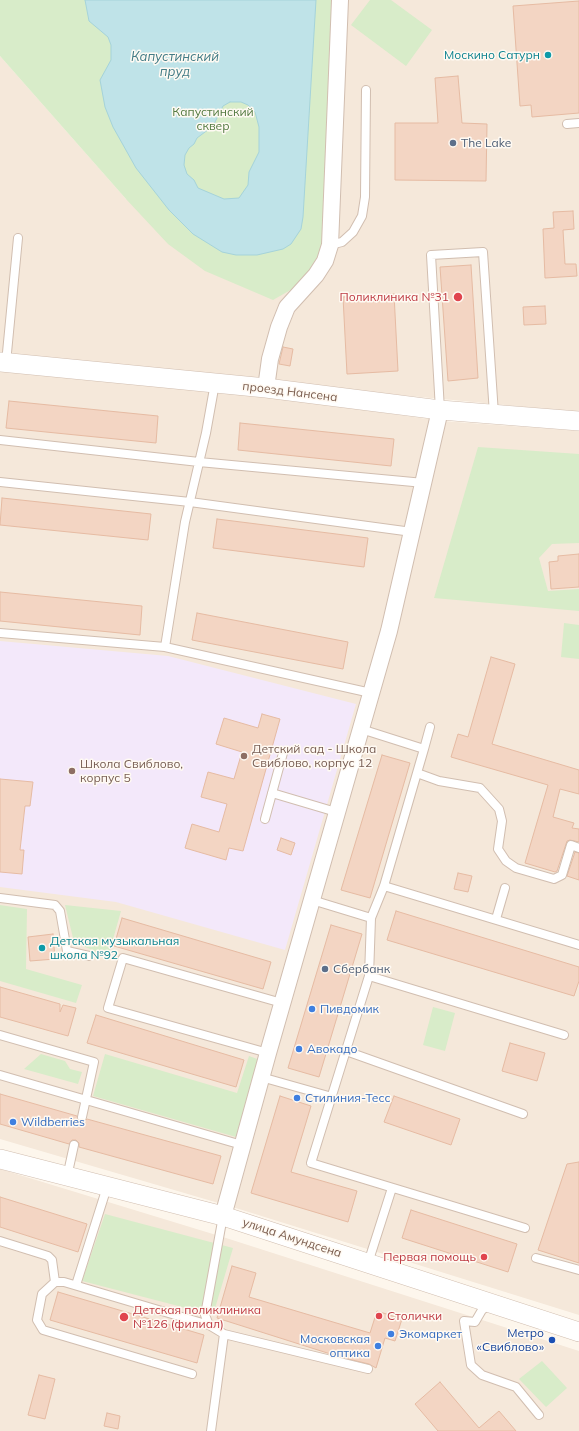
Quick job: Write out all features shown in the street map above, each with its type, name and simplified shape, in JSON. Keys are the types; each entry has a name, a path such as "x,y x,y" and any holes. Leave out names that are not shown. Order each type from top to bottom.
{"street":[{"path":"266,388 270,359 278,327 287,307 316,276 325,261 330,245 340,0"},
{"name":"проезд Нансена","path":"3,363 266,388 440,410 579,421"},
{"path":"223,1216 336,812 389,631 440,410"},
{"name":"улица Амундсена","path":"0,1159 223,1216 579,1332"}],"lane":[{"path":"330,245 342,242 353,232 362,216 365,197 366,90"},
{"path":"567,124 579,123"},
{"path":"3,363 18,238"},
{"path":"440,410 431,255 483,252 494,414"},
{"path":"165,648 190,502 200,462 215,383"},
{"path":"0,440 200,462 424,483"},
{"path":"0,482 190,502 412,532"},
{"path":"0,633 165,648 371,692"},
{"path":"430,727 384,886 371,918 369,976 311,1163 525,1228"},
{"path":"361,729 424,748"},
{"path":"265,819 283,753"},
{"path":"417,773 439,781 480,788 499,809 502,821 498,849 506,861 516,868 554,879 562,875 571,845 579,848"},
{"path":"272,793 336,812"},
{"path":"384,886 579,945"},
{"path":"496,920 505,888"},
{"path":"0,898 55,906 60,911 67,951 89,956"},
{"path":"312,900 371,918"},
{"path":"268,1053 108,1008 123,958 282,1003"},
{"path":"369,976 564,1035"},
{"path":"0,1035 94,1062 82,1117"},
{"path":"346,1051 523,1114"},
{"path":"0,1075 242,1144"},
{"path":"261,1077 332,1097"},
{"path":"67,1177 74,1145"},
{"path":"76,1285 107,1187"},
{"path":"368,1264 392,1188"},
{"path":"209,1325 205,1315 223,1216"},
{"path":"0,1241 48,1256 52,1260 55,1282"},
{"path":"536,1258 579,1270"},
{"path":"192,1374 43,1330 37,1320 42,1294 55,1282 64,1282 209,1325 224,1334 368,1369"},
{"path":"491,1304 482,1310 475,1322 464,1321 470,1365 482,1375 516,1386 539,1415"},
{"path":"211,1431 224,1334"}],"shaded area":[{"path":"337,0 579,0 579,412 0,357 0,56 126,199"},
{"path":"0,371 228,391 442,421 579,431 579,1315 239,1209 0,1139"},
{"path":"0,641 168,656 356,704 285,950 116,902 0,887"},
{"path":"0,1169 226,1238 579,1351 579,1431 0,1431"}],"green space":[{"name":"Капустинский сквер","path":"0,0 337,0 326,244 319,263 294,288 273,300 205,271 168,244 126,199 0,56"},
{"path":"370,0 391,0 432,30 406,66 351,25"},
{"path":"478,447 579,454 579,543 552,544 539,558 548,591 579,589 579,611 434,598"},
{"path":"564,623 579,625 579,659 561,657"},
{"path":"0,905 27,909 26,969 82,985 76,1003 0,981"},
{"path":"65,905 121,911 108,957 74,942"},
{"path":"433,1007 455,1013 445,1051 423,1045"},
{"path":"41,1054 65,1061 70,1069 82,1072 78,1084 24,1069"},
{"path":"105,1054 237,1093 249,1056 260,1060 236,1137 93,1096"},
{"path":"105,1214 233,1248 213,1315 82,1281"},
{"path":"542,1361 567,1388 546,1407 519,1379"}],"water":[{"name":"Капустинский пруд","path":"85,0 316,0 303,217 301,229 291,244 283,249 257,255 236,255 222,252 193,234 169,210 136,168 113,127 105,107 100,80 111,60 111,45 108,37 89,21","holes":["230,102 241,102 248,105 255,112 259,127 259,152 249,172 248,185 239,198 224,199 198,188 194,180 187,174 184,165 185,155 197,138 213,126 223,106"]}],"building":[{"name":"Москино Сатурн","path":"579,1 579,113 532,117 531,105 520,106 513,6"},
{"path":"458,76 462,123 487,124 486,181 395,180 395,123 438,123 435,78"},
{"path":"573,211 574,229 563,230 565,264 576,264 577,276 545,278 543,229 554,228 553,212"},
{"name":"Поликлиника №31","path":"471,265 478,378 448,381 440,267"},
{"path":"394,294 398,371 347,374 343,297"},
{"path":"545,306 546,324 524,325 523,307"},
{"path":"283,347 293,349 290,366 279,364"},
{"path":"9,401 158,416 156,443 6,428"},
{"path":"240,423 394,439 391,466 238,450"},
{"path":"2,498 151,514 148,540 0,525"},
{"path":"217,519 368,538 364,567 213,548"},
{"path":"579,554 579,587 551,589 549,562 558,561 558,556"},
{"path":"0,592 142,606 140,635 0,621"},
{"path":"197,613 348,642 343,669 192,640"},
{"path":"491,657 515,664 492,744 579,770 579,794 560,789 553,817 574,823 572,828 579,829 579,842 570,840 567,841 557,871 555,872 525,863 548,785 451,757 458,734 468,737"},
{"path":"262,714 280,719 243,851 229,848 226,860 185,848 192,824 219,832 227,804 201,797 208,772 234,779 242,752 216,744 224,718 258,728"},
{"path":"382,755 410,763 370,898 341,890"},
{"path":"0,779 33,782 30,806 25,806 20,850 24,850 22,874 0,872"},
{"path":"281,838 295,843 291,855 277,850"},
{"path":"575,852 579,853 579,880 567,876"},
{"path":"458,873 472,876 468,892 454,889"},
{"path":"396,911 579,967 579,981 574,996 387,940"},
{"path":"122,918 271,962 263,989 114,946"},
{"path":"331,925 362,934 319,1077 288,1068"},
{"name":"Детская музыкальная школа №92","path":"53,934 55,959 30,961 28,937"},
{"path":"0,987 60,1004 60,1012 63,1005 76,1008 68,1036 0,1017"},
{"path":"96,1015 244,1060 236,1087 87,1043"},
{"path":"510,1043 545,1053 537,1081 502,1071"},
{"path":"0,1094 77,1116 80,1122 84,1122 87,1119 221,1156 213,1184 79,1147 79,1143 76,1140 72,1140 69,1144 0,1124"},
{"path":"280,1096 311,1106 291,1172 357,1191 348,1222 251,1193"},
{"path":"394,1096 460,1119 451,1145 384,1122"},
{"path":"579,1162 579,1263 538,1250 567,1164"},
{"path":"0,1197 87,1224 78,1252 0,1227"},
{"path":"411,1210 517,1244 508,1272 402,1238"},
{"path":"232,1266 256,1273 249,1297 370,1333 377,1311 402,1319 395,1341 385,1338 376,1368 369,1364 340,1357 217,1318"},
{"path":"58,1292 204,1335 197,1363 50,1320"},
{"path":"39,1375 55,1379 45,1419 28,1415"},
{"path":"440,1382 479,1428 499,1411 516,1431 438,1431 415,1404"},
{"path":"107,1413 120,1416 118,1429 104,1426"}],"place":[{"name":"Москино Сатурн","path":"548,55"},
{"name":"The Lake","path":"453,143"},
{"name":"Поликлиника №31","path":"458,297"},
{"name":"Детский сад - Школа Свиблово, корпус 12","path":"244,756"},
{"name":"Школа Свиблово, корпус 5","path":"72,771"},
{"name":"Детская музыкальная школа №92","path":"42,948"},
{"name":"Сбербанк","path":"325,969"},
{"name":"Пивдомик","path":"312,1009"},
{"name":"Авокадо","path":"299,1049"},
{"name":"Стилиния-Тесс","path":"297,1098"},
{"name":"Wildberries","path":"13,1122"},
{"name":"Первая помощь","path":"484,1257"},
{"name":"Столички","path":"379,1316"},
{"name":"Детская поликлиника №126 (филиал)","path":"124,1317"},
{"name":"Экомаркет","path":"391,1334"},
{"name":"Метро «Свиблово»","path":"552,1340"},
{"name":"Московская оптика","path":"378,1346"}]}
